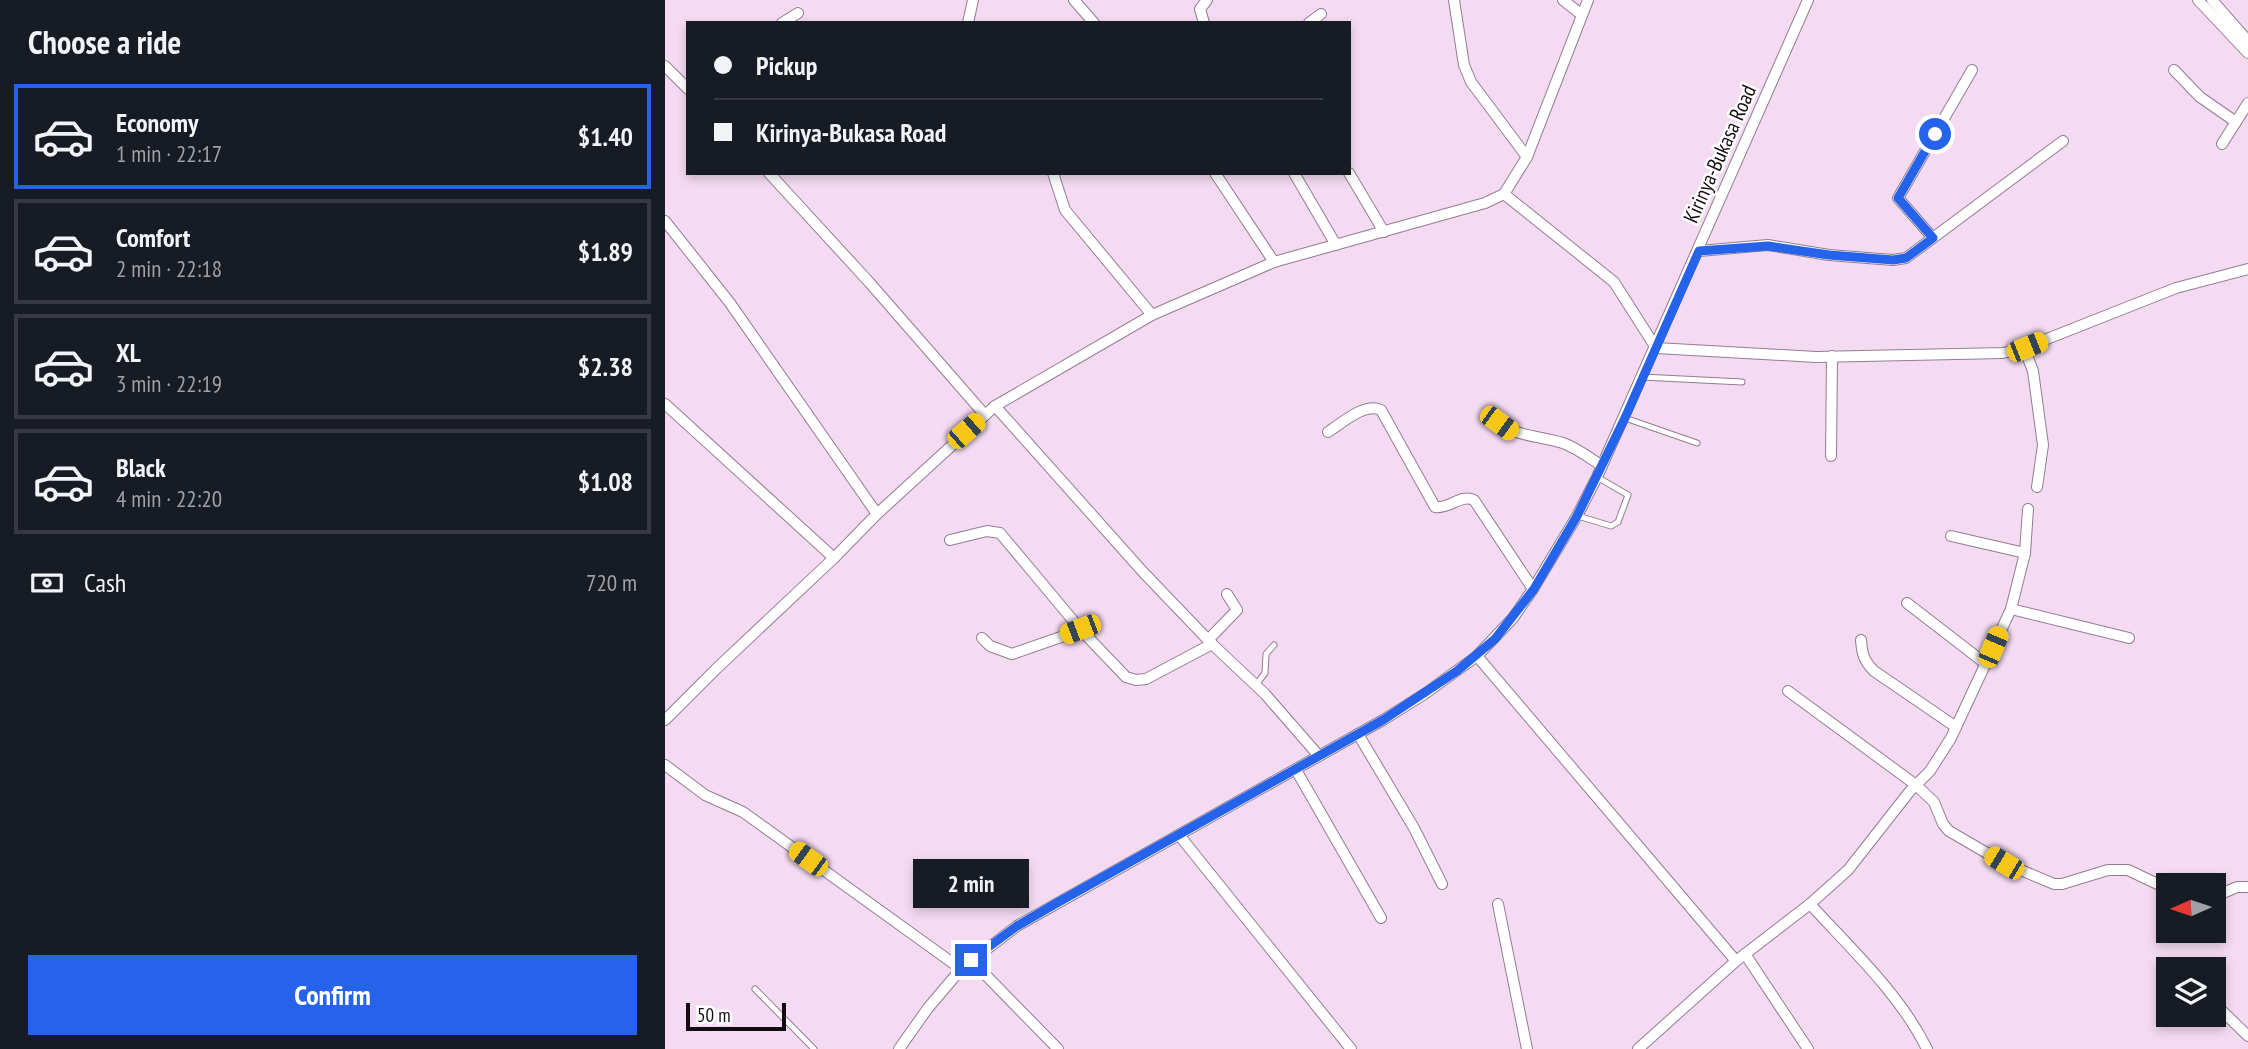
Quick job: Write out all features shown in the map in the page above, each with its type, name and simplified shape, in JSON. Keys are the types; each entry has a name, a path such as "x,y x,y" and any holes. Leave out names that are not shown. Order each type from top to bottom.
{"street":[{"path":"968,21 972,0"},
{"path":"1074,0 1092,21"},
{"path":"1203,21 1200,9 1207,0"},
{"path":"1454,0 1464,65 1471,82 1527,157"},
{"path":"1563,0 1582,15"},
{"path":"665,720 834,558 877,513 995,406 1152,315 1275,262 1485,203 1504,194 1527,157 1588,0"},
{"name":"Kirinya-Bukasa Road","path":"899,1049 928,1008 961,969 1017,926 1296,770 1426,693 1477,656 1504,628 1534,589 1577,516 1599,472 1808,0"},
{"path":"2198,0 2248,53"},
{"path":"2212,0 2248,41"},
{"path":"785,21 797,13"},
{"path":"1312,21 1321,14"},
{"path":"665,66 686,87"},
{"path":"1933,238 1898,198 1972,70"},
{"path":"2174,71 2200,97 2236,122"},
{"path":"2222,144 2248,103"},
{"path":"1699,251 1768,246 1829,255 1893,260 1906,258 2063,141"},
{"path":"771,175 985,415"},
{"path":"1054,175 1065,210 1152,315"},
{"path":"1216,175 1275,262"},
{"path":"1295,175 1336,245"},
{"path":"1350,175 1384,232"},
{"path":"1504,194 1614,282 1656,348 1832,356 2003,353 2024,348 2176,288 2248,269"},
{"path":"665,221 730,303 877,513"},
{"path":"2024,348 2033,371 2039,400 2043,445 2037,487"},
{"path":"1831,456 1832,356"},
{"path":"665,404 834,558"},
{"path":"995,406 1143,572 1255,685 1319,756"},
{"path":"1328,432 1367,408 1375,407 1381,410 1435,507 1445,507 1462,499 1474,500 1534,589"},
{"path":"1499,423 1512,432 1576,448 1599,472"},
{"path":"1638,1049 1740,958 1810,904 1848,870 1930,771 1956,727 2011,609 2025,554 2028,509"},
{"path":"950,540 987,531 1000,533 1080,629 1126,677 1136,680 1146,679 1210,642 1237,610 1227,594"},
{"path":"1951,536 2025,554"},
{"path":"1907,603 1986,664"},
{"path":"2011,609 2130,638"},
{"path":"982,638 990,646 1012,654 1080,629"},
{"path":"1861,640 1861,652 1865,662 1874,671 1956,727"},
{"path":"1477,656 1740,958 1808,1049"},
{"path":"1788,691 1916,785 1934,802 1943,824 1949,831 2004,863 2058,884 2108,870 2128,870 2156,883"},
{"path":"1358,734 1414,828 1441,884"},
{"path":"665,765 705,795 743,812 961,969"},
{"path":"1296,770 1381,918"},
{"path":"1179,835 1351,1049"},
{"path":"2226,892 2237,887 2248,887"},
{"path":"1498,904 1527,1049"},
{"path":"1810,904 1910,1018 1927,1049"},
{"path":"971,960 1058,1049"},
{"path":"2226,1015 2248,1036"}],"lane":[{"path":"1643,377 1742,382"},
{"path":"1625,418 1697,443"},
{"path":"1577,516 1611,526 1618,522 1628,495 1599,472"},
{"path":"1255,685 1265,673 1266,654 1274,645"},
{"path":"755,989 814,1049"}],"route":[{"path":"971,960 1017,926 1383,720 1477,656 1513,618 1534,589 1577,516 1625,418 1699,251 1768,246 1850,257 1893,260 1906,258 1933,238 1898,198 1935,134"}]}
